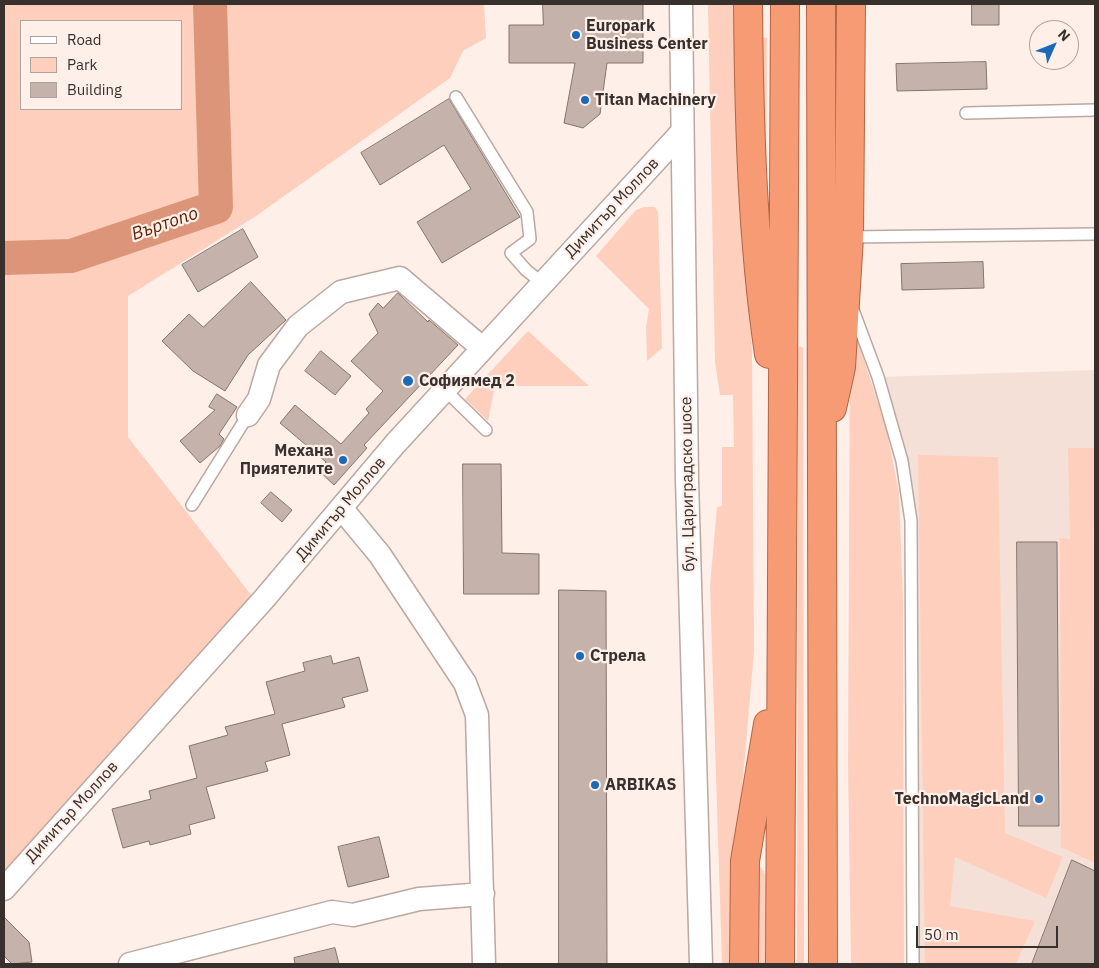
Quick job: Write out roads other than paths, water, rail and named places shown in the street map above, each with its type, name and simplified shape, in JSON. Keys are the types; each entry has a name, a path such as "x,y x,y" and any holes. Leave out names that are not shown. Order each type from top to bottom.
{"highway":[{"path":"748,4 749,111 759,286 782,442"},
{"path":"780,964 785,4"},
{"path":"821,4 823,964"},
{"path":"821,463 841,367 849,237 851,4"},
{"path":"744,964 744,861 782,646"}],"street":[{"name":"бул. Цариградско шосе","path":"681,4 688,500 701,964"},
{"name":"Димитър Моллов","path":"4,889 264,600 395,444 481,347 541,282 574,250 682,132"},
{"path":"248,415 259,400 269,365 298,326 341,292 400,278 481,347"},
{"path":"342,509 380,555 465,683 477,715 484,964"},
{"path":"130,964 332,912 353,915 420,899 482,894"}],"lane":[{"path":"456,97 527,212 530,239 511,253 526,270 541,282"},
{"path":"966,113 1095,110"},
{"path":"849,237 1095,234"},
{"path":"845,284 878,377 902,461 911,521 913,964"},
{"path":"444,389 486,430"},
{"path":"192,505 248,415"}],"waterway":[{"name":"Въртопо","path":"4,258 71,256 216,207 210,4"}],"place":[{"name":"Europark Business Center","path":"576,35"},
{"name":"Titan Machinery","path":"585,100"},
{"name":"Софиямед 2","path":"408,381"},
{"name":"Механа Приятелите","path":"343,460"},
{"name":"Стрела","path":"580,656"},
{"name":"ARBIKAS","path":"595,785"},
{"name":"TechnoMagicLand","path":"1039,799"}]}
